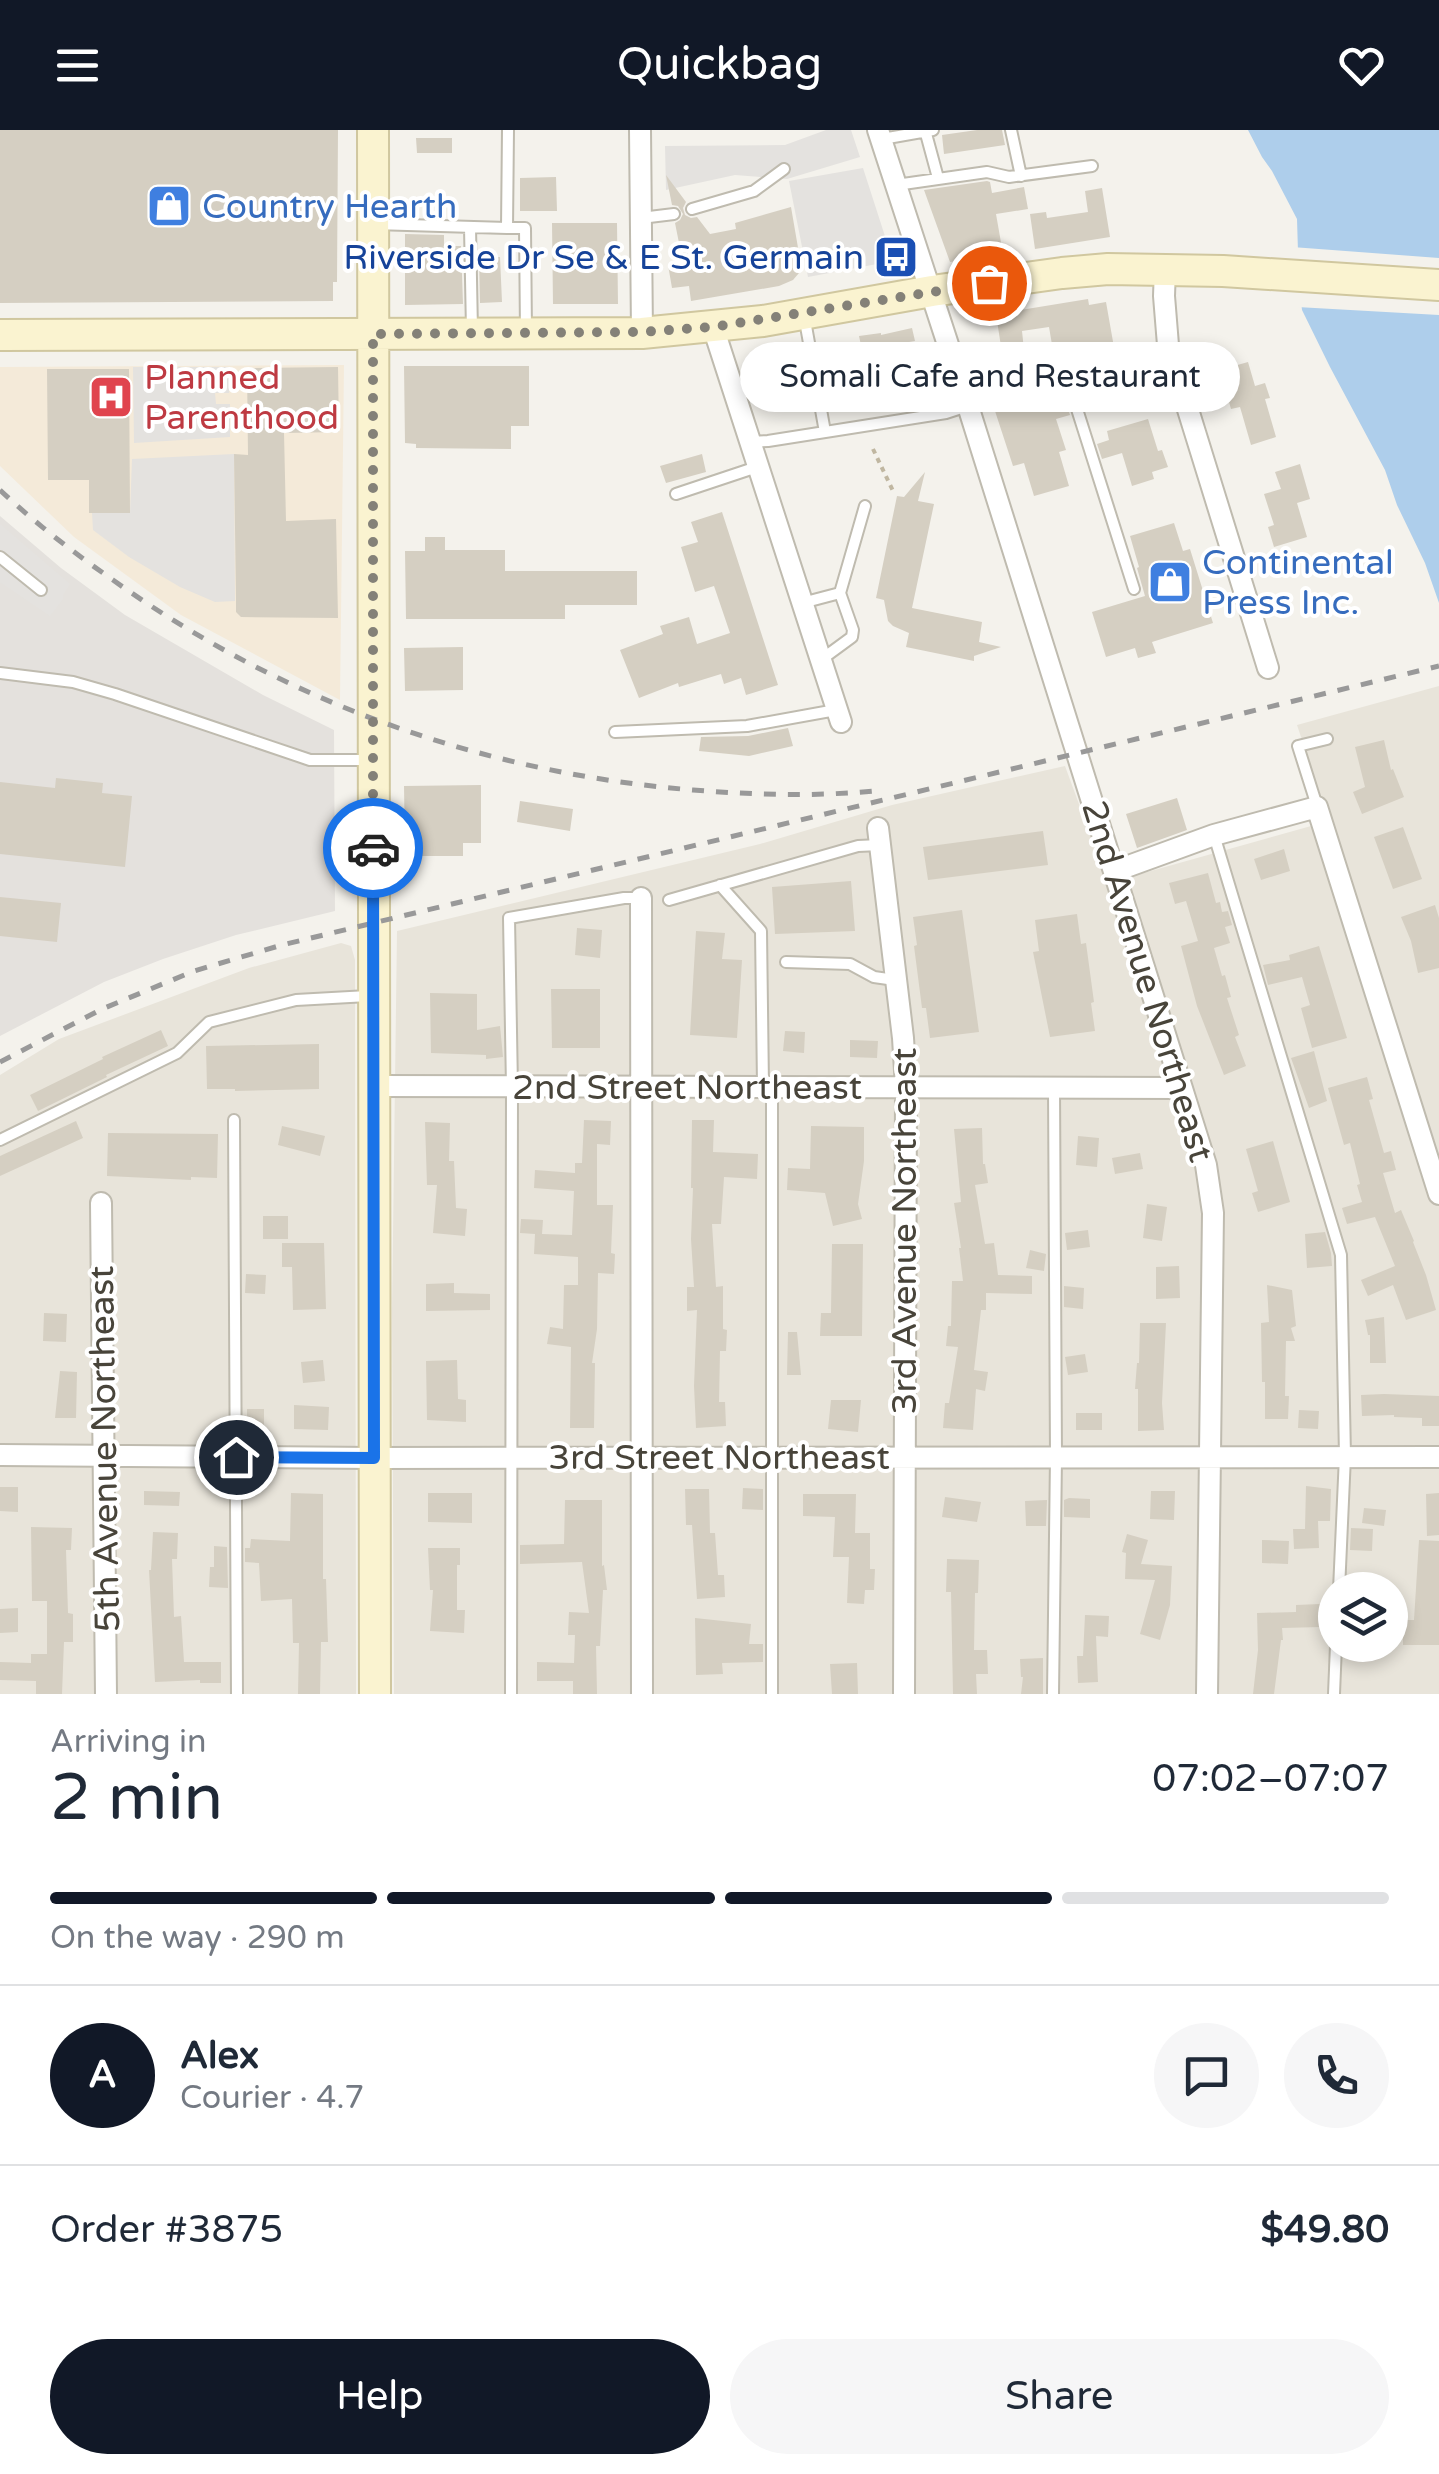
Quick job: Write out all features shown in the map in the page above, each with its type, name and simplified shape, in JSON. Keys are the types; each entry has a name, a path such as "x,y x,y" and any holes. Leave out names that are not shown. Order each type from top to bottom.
{"street":[{"path":"373,130 376,1694"},
{"path":"640,130 642,332"},
{"name":"2nd Avenue Northeast","path":"879,135 932,292 1206,1165 1214,1212 1207,1694"},
{"path":"1165,268 1168,346 1268,668"},
{"path":"0,335 642,332 713,327 1062,272 1108,269 1165,268 1439,286"},
{"path":"713,327 839,716"},
{"path":"1115,871 1214,836 1317,807 1439,1194"},
{"name":"3rd Avenue Northeast","path":"879,837 906,1087 904,1694"},
{"path":"641,898 642,1694"},
{"name":"2nd Street Northeast","path":"374,1086 1181,1088"},
{"name":"5th Avenue Northeast","path":"101,1203 106,1694"},
{"name":"3rd Street Northeast","path":"0,1455 1439,1457"}],"lane":[{"path":"507,228 508,130"},
{"path":"1011,130 1021,176"},
{"path":"879,135 928,131 938,178"},
{"path":"896,185 987,172 1009,177 1092,166"},
{"path":"692,209 754,190 784,169"},
{"path":"641,218 674,214"},
{"path":"374,224 525,228 526,333"},
{"path":"470,227 472,333"},
{"path":"804,314 825,432"},
{"path":"750,442 946,413 986,400 1176,370"},
{"path":"1070,387 1134,589"},
{"path":"676,494 758,466"},
{"path":"821,660 852,637 840,593 865,506"},
{"path":"0,557 41,590"},
{"path":"802,603 840,593"},
{"path":"0,673 73,682 310,760 373,760"},
{"path":"615,732 747,726 839,716"},
{"path":"1317,807 1298,746 1327,739"},
{"path":"1214,836 1341,1255 1345,1456 1340,1572"},
{"path":"669,900 879,837"},
{"path":"720,886 762,930 773,1457 772,1694"},
{"path":"511,1694 509,918 641,898"},
{"path":"786,962 850,964 874,977 896,981"},
{"path":"0,1140 178,1053 209,1022 296,1000 374,996"},
{"path":"1054,1088 1054,1694"},
{"path":"234,1120 237,1694"},
{"path":"1334,1694 1335,1662"}],"path":[{"path":"873,449 894,493"}],"shaded area":[{"path":"826,130 851,130 860,157 787,179 735,175 666,190 665,146 785,145"},
{"path":"863,168 893,261 808,277 789,181"},
{"path":"344,365 340,700 181,615 74,537 0,466 0,367"},
{"path":"133,367 231,367 229,393 215,393 216,404 230,404 230,437 134,443"},
{"path":"234,454 235,601 215,602 180,587 93,530 92,513 130,513 132,459"},
{"path":"0,516 125,615 263,695 334,730 335,911 236,935 163,959 104,982 0,1036"},
{"path":"0,524 70,584 50,616 0,582"},
{"path":"1439,686 1439,1694 394,1694 392,1311 397,931 760,844 892,805 1065,766 1108,883 1329,821 1297,725"},
{"path":"341,943 351,946 355,960 356,1694 0,1694 0,1075 59,1039 249,968"}],"water":[{"path":"1248,130 1439,130 1439,603 1385,470 1302,310 1297,219"}],"pier":[{"path":"1292,247 1439,258 1439,315 1297,307"}],"building":[{"name":"Country Hearth","path":"0,130 338,130 337,282 333,282 333,301 0,303"},
{"path":"1002,130 1005,145 944,154 942,135"},
{"path":"416,138 452,138 452,153 417,153"},
{"path":"666,175 686,202 685,215 697,217 710,234 736,229 735,223 791,207 799,273 779,286 691,301 689,286 672,288 668,265 683,263 675,223 683,214 678,206 672,205"},
{"path":"556,177 557,211 520,211 520,178"},
{"path":"987,181 992,193 1024,187 1028,209 996,214 1003,254 950,262 924,190"},
{"path":"1102,188 1110,237 1035,249 1030,214 1046,212 1047,218 1088,212 1085,191"},
{"path":"552,223 617,223 618,304 553,304"},
{"path":"405,234 444,235 444,246 461,246 463,304 405,305"},
{"path":"500,257 502,302 480,303 479,258"},
{"path":"1088,299 1089,305 1106,302 1118,370 1058,380 1049,327 1022,331 1024,350 1002,353 996,314"},
{"path":"912,328 915,341 862,350 859,336"},
{"path":"1248,362 1255,386 1265,383 1270,398 1265,399 1276,437 1251,445 1240,407 1231,409 1220,370"},
{"path":"404,366 529,366 529,426 511,426 511,449 416,448 416,444 405,443"},
{"path":"338,367 339,432 284,433 286,521 336,519 338,618 241,617 236,612 234,454 248,455 247,368"},
{"path":"47,369 129,369 130,513 89,513 89,480 48,480"},
{"path":"904,369 908,396 869,402 865,375"},
{"path":"1064,396 1070,415 1056,419 1066,450 1059,452 1069,486 1034,496 1024,463 1013,466 994,408"},
{"path":"1148,419 1158,451 1162,450 1168,467 1152,472 1154,479 1132,486 1122,453 1102,459 1097,444 1109,440 1107,431"},
{"path":"702,454 706,472 666,483 660,466"},
{"path":"1300,464 1310,499 1297,503 1307,537 1274,547 1268,527 1274,525 1264,494 1281,489 1275,472"},
{"path":"925,472 918,501 934,504 912,608 982,622 979,642 1001,647 974,656 974,661 906,647 909,633 888,621 884,600 876,598 897,496 904,497"},
{"path":"722,512 778,685 746,695 741,678 724,684 721,674 679,687 678,683 639,698 620,650 663,634 660,626 689,617 697,644 730,633 714,586 695,592 681,547 698,542 691,522"},
{"name":"Continental Press Inc.","path":"1174,523 1183,551 1190,549 1213,623 1152,642 1156,653 1138,658 1135,648 1106,657 1092,612 1145,596 1130,536"},
{"path":"425,537 445,537 445,550 505,550 505,571 637,571 637,605 565,605 565,619 406,619 405,551 425,551"},
{"path":"463,647 463,690 405,691 404,648"},
{"path":"788,728 793,746 749,756 699,751 701,737 748,736"},
{"path":"1384,740 1391,770 1404,797 1362,814 1353,792 1365,787 1355,747"},
{"path":"56,778 103,783 102,793 132,796 125,867 0,854 0,782 55,788"},
{"path":"481,785 481,843 463,843 463,856 419,856 419,846 405,846 404,786"},
{"path":"1177,798 1187,830 1137,848 1126,814"},
{"path":"520,801 573,809 570,831 517,822"},
{"path":"1403,827 1422,879 1393,889 1374,837"},
{"path":"1043,831 1048,865 928,880 923,847"},
{"path":"1284,849 1290,871 1261,880 1254,859"},
{"path":"1208,873 1216,903 1220,902 1222,912 1228,911 1232,925 1225,927 1230,943 1214,948 1231,997 1227,998 1239,1035 1235,1037 1246,1066 1224,1075 1197,1006 1181,946 1198,941 1186,901 1175,904 1169,883"},
{"path":"851,881 855,931 775,934 772,887"},
{"path":"0,897 61,903 57,942 0,936"},
{"path":"1435,905 1439,918 1439,968 1418,973 1401,917"},
{"path":"962,910 979,1032 930,1038 926,1008 922,1008 913,917"},
{"path":"1077,914 1081,944 1086,943 1095,1031 1050,1037 1033,952 1039,951 1035,920"},
{"path":"577,928 602,930 600,958 575,955"},
{"path":"696,931 725,933 722,959 742,960 737,1038 690,1035"},
{"path":"1319,946 1347,1038 1312,1048 1301,1008 1310,1005 1302,977 1268,985 1263,965 1290,960 1289,955"},
{"path":"551,989 600,989 600,1048 552,1048"},
{"path":"430,993 477,994 477,1030 500,1026 503,1057 431,1053"},
{"path":"161,1030 168,1046 38,1111 30,1095"},
{"path":"785,1031 805,1032 804,1053 783,1051"},
{"path":"850,1040 878,1041 877,1058 850,1057"},
{"path":"319,1044 319,1089 207,1089 206,1046"},
{"path":"1314,1051 1327,1101 1309,1108 1291,1058"},
{"path":"1367,1077 1373,1099 1369,1100 1384,1153 1391,1151 1396,1170 1383,1173 1395,1213 1401,1210 1414,1241 1436,1310 1406,1320 1393,1285 1368,1296 1361,1280 1395,1266 1375,1217 1347,1224 1342,1208 1362,1202 1357,1185 1360,1184 1350,1143 1344,1145 1328,1088"},
{"path":"584,1120 611,1121 610,1145 597,1144 597,1205 613,1205 611,1253 615,1254 614,1274 598,1273 592,1363 594,1428 570,1428 571,1347 547,1344 550,1327 563,1329 564,1285 578,1285 578,1257 534,1254 535,1234 520,1233 521,1219 543,1220 542,1234 572,1235 574,1191 534,1188 535,1170 575,1173 575,1163 582,1163"},
{"path":"692,1120 714,1120 713,1152 758,1154 757,1179 724,1177 721,1224 712,1224 716,1287 723,1286 723,1329 727,1330 726,1351 720,1351 719,1402 725,1402 726,1426 696,1428 697,1310 687,1311 687,1287 694,1287"},
{"path":"76,1121 83,1138 0,1176 0,1156"},
{"path":"425,1122 450,1123 449,1161 454,1161 456,1208 467,1209 465,1236 433,1233 437,1185 427,1185"},
{"path":"282,1126 325,1136 320,1156 278,1145"},
{"path":"811,1126 864,1127 858,1204 862,1219 833,1226 825,1193 787,1190 788,1168 810,1169"},
{"path":"982,1128 988,1183 975,1185 985,1244 994,1243 998,1275 1032,1276 1032,1294 986,1293 974,1370 988,1372 985,1391 976,1389 973,1430 943,1428 958,1347 946,1346 951,1326 952,1281 963,1281 954,1203 961,1202 954,1129"},
{"path":"108,1133 218,1134 217,1178 107,1176"},
{"path":"1078,1136 1099,1138 1097,1167 1076,1165"},
{"path":"1273,1141 1290,1202 1258,1212 1252,1193 1258,1191 1246,1149"},
{"path":"1140,1153 1143,1169 1115,1174 1112,1158"},
{"path":"1147,1204 1167,1207 1162,1241 1143,1238"},
{"path":"263,1216 288,1216 288,1239 263,1239"},
{"path":"1088,1230 1090,1247 1067,1250 1065,1233"},
{"path":"1325,1232 1332,1266 1307,1268 1305,1234"},
{"path":"282,1243 324,1243 326,1309 293,1310 292,1267 282,1267"},
{"path":"832,1244 863,1244 862,1336 820,1336 821,1313 831,1313"},
{"path":"1030,1250 1046,1254 1044,1271 1026,1268"},
{"path":"1179,1266 1180,1298 1156,1299 1156,1267"},
{"path":"246,1274 266,1275 265,1294 245,1293"},
{"path":"454,1283 454,1293 490,1294 490,1310 426,1311 426,1284"},
{"path":"1267,1285 1292,1290 1296,1326 1291,1328 1295,1341 1286,1341 1288,1419 1265,1419 1261,1323 1269,1322"},
{"path":"1064,1286 1084,1288 1083,1309 1064,1307"},
{"path":"44,1313 67,1314 66,1342 43,1341"},
{"path":"1384,1317 1386,1363 1370,1363 1370,1335 1365,1320"},
{"path":"1140,1323 1166,1323 1164,1430 1138,1431 1135,1389"},
{"path":"788,1332 797,1332 801,1375 787,1375"},
{"path":"1085,1354 1088,1372 1068,1375 1065,1357"},
{"path":"323,1360 325,1381 303,1383 301,1362"},
{"path":"457,1360 458,1399 466,1400 466,1422 427,1420 426,1361"},
{"path":"60,1371 77,1372 76,1418 55,1418"},
{"path":"1361,1395 1439,1396 1439,1426 1422,1426 1422,1418 1362,1416"},
{"path":"831,1400 861,1400 858,1432 828,1429"},
{"path":"294,1405 329,1407 328,1430 294,1429"},
{"path":"247,1409 264,1409 264,1432 247,1432"},
{"path":"1299,1410 1319,1411 1318,1429 1298,1428"},
{"path":"1076,1413 1102,1413 1102,1430 1076,1430"},
{"path":"1306,1486 1331,1489 1330,1521 1318,1521 1319,1548 1294,1549 1293,1529 1305,1529"},
{"path":"0,1487 18,1487 18,1512 0,1511"},
{"path":"743,1488 763,1489 763,1510 742,1509"},
{"path":"685,1489 709,1489 710,1533 715,1533 718,1575 724,1575 725,1597 697,1599 692,1525 686,1525"},
{"path":"144,1491 180,1492 179,1506 144,1505"},
{"path":"1151,1491 1175,1491 1174,1520 1150,1519"},
{"path":"291,1493 323,1494 328,1642 321,1642 320,1694 298,1694 299,1643 293,1643 292,1599 261,1601 259,1563 245,1562 245,1548 250,1548 251,1539 290,1541"},
{"path":"428,1493 472,1493 472,1523 428,1522"},
{"path":"1439,1493 1439,1535 1427,1536 1426,1494"},
{"path":"803,1494 856,1494 855,1533 870,1533 870,1569 875,1569 874,1590 865,1590 864,1604 847,1603 849,1557 833,1557 835,1517 803,1516"},
{"path":"945,1497 981,1502 977,1522 942,1517"},
{"path":"1090,1499 1090,1518 1064,1517 1064,1500"},
{"path":"565,1500 602,1500 602,1566 607,1590 603,1590 600,1646 596,1646 597,1694 573,1694 573,1681 537,1681 537,1662 574,1663 575,1635 568,1635 569,1612 589,1613 582,1562 520,1564 520,1545 564,1544"},
{"path":"1047,1500 1046,1526 1026,1526 1025,1501"},
{"path":"1364,1508 1386,1510 1384,1526 1362,1523"},
{"path":"31,1527 72,1528 71,1550 66,1550 73,1642 64,1642 62,1694 36,1694 36,1681 0,1680 0,1662 31,1663 31,1654 47,1654 47,1601 32,1601"},
{"path":"1351,1528 1373,1529 1372,1551 1350,1550"},
{"path":"153,1532 178,1533 177,1559 172,1559 174,1617 181,1616 184,1662 221,1662 221,1683 155,1682 149,1570"},
{"path":"1127,1534 1148,1540 1141,1564 1172,1566 1170,1605 1160,1640 1140,1634 1155,1580 1125,1579 1126,1553 1122,1552"},
{"path":"1262,1540 1289,1541 1288,1564 1262,1563"},
{"path":"1419,1540 1439,1541 1439,1645 1408,1645 1408,1620 1414,1620"},
{"path":"214,1546 227,1547 228,1588 209,1587"},
{"path":"428,1548 460,1548 457,1610 465,1610 464,1633 430,1631 433,1590"},
{"path":"947,1559 979,1560 974,1650 987,1650 988,1674 976,1674 977,1694 953,1694"},
{"path":"1318,1604 1318,1627 1282,1628 1274,1694 1253,1694 1257,1613 1296,1612 1296,1605"},
{"path":"18,1608 18,1632 0,1633 0,1609"},
{"path":"1085,1615 1109,1616 1108,1637 1096,1636 1098,1682 1078,1683 1077,1656 1083,1656"},
{"path":"695,1618 751,1624 749,1644 763,1644 763,1662 722,1663 723,1674 696,1675"},
{"path":"1043,1658 1043,1694 1021,1694 1020,1659"},
{"path":"857,1663 858,1694 832,1694 830,1664"}],"railway":[{"path":"0,490 84,559 178,623 316,696 388,724 462,748 615,781 764,794 883,790"},
{"path":"0,1062 102,1009 194,971 282,945 1439,666"}],"way so far":[{"path":"373,848 373,334 642,332 713,327 989,283"}],"place":[{"name":"Country Hearth","path":"169,206"},
{"name":"Riverside Dr Se & E St. Germain","path":"896,257"},
{"name":"Somali Cafe and Restaurant","path":"989,283"},
{"name":"Planned Parenthood","path":"111,397"},
{"name":"Continental Press Inc.","path":"1170,582"}],"route":[{"path":"236,1457 374,1458 373,848"}]}
